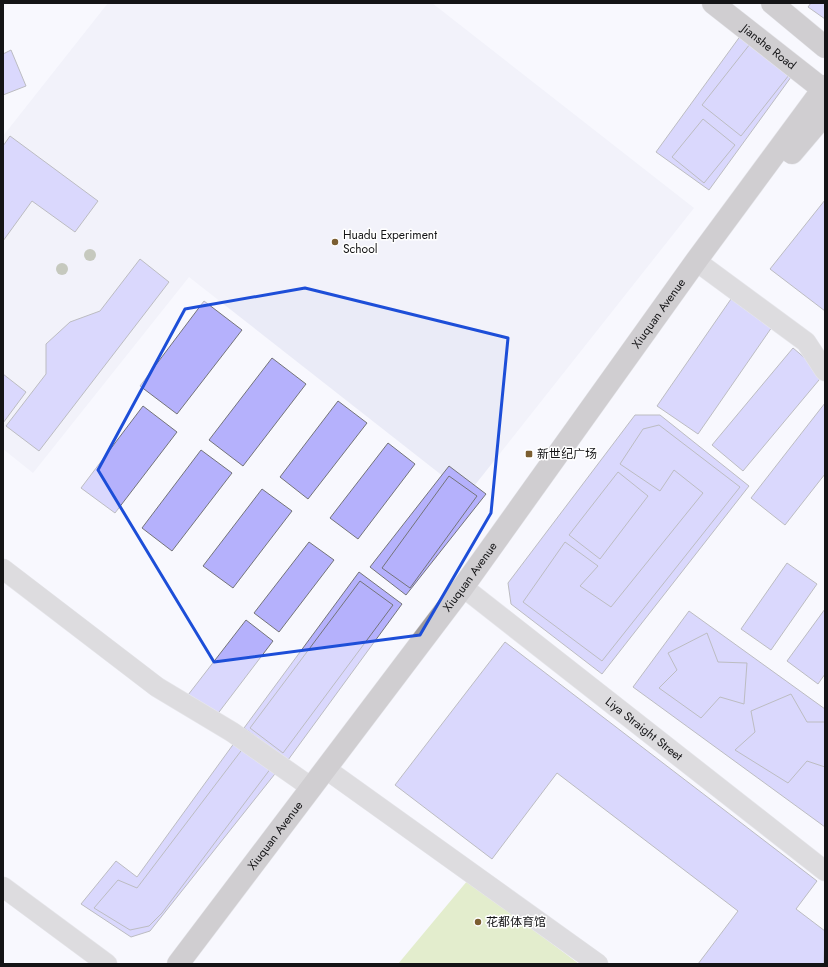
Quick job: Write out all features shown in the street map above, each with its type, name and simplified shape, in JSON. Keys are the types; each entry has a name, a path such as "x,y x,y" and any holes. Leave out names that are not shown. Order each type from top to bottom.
{"street":[{"name":"Jianshe Road","path":"713,3 824,89"},
{"path":"772,3 825,47"},
{"name":"Xiuquan Avenue","path":"178,964 464,587 696,261 824,89"},
{"name":"Xiuquan Avenue","path":"753,183 775,171 796,149 825,114"},
{"path":"696,261 806,342 825,371"},
{"path":"3,569 158,687 232,732 312,788"},
{"name":"Liya Straight Street","path":"464,587 825,871"},
{"path":"326,769 598,964"},
{"path":"3,887 107,964"}],"highlighted area":[{"path":"305,288 508,338 491,513 420,635 214,662 98,470 185,309"}],"shaded area":[{"name":"Huadu Experiment School","path":"108,3 432,3 694,208 467,495 189,277 33,473 3,449 3,136"}],"green space":[{"name":"花都体育馆","path":"468,880 579,964 398,964"}],"building":[{"path":"811,3 825,3 825,19 808,7"},
{"path":"741,35 794,73 709,190 656,152"},
{"path":"750,44 789,75 741,136 702,105"},
{"path":"11,50 26,86 3,95 3,54"},
{"path":"703,119 735,145 704,183 672,157"},
{"path":"10,136 98,201 75,232 32,201 3,241 3,146"},
{"path":"825,200 825,311 770,269"},
{"path":"140,259 169,282 39,451 6,426 46,374 46,344 70,322 100,311"},
{"path":"731,299 772,327 698,434 657,406"},
{"path":"204,301 242,330 177,414 140,386"},
{"path":"793,348 824,374 743,471 712,445"},
{"path":"272,358 306,384 243,466 209,440"},
{"path":"3,374 26,392 3,423"},
{"path":"338,401 367,423 308,499 280,477"},
{"path":"825,403 825,474 785,525 751,498"},
{"path":"143,406 177,432 115,513 81,488"},
{"path":"635,415 660,415 749,486 602,674 511,604 508,583"},
{"path":"659,425 740,487 602,661 523,602 565,542 598,566 580,586 611,607 703,493 674,470 660,491 620,464 643,429"},
{"path":"388,443 415,464 358,539 330,518"},
{"path":"201,450 232,473 172,551 142,528"},
{"path":"449,466 486,494 406,595 370,567"},
{"path":"618,472 648,496 600,559 569,535"},
{"path":"449,476 477,496 410,588 382,568"},
{"path":"262,489 292,511 233,588 203,566"},
{"path":"309,542 334,560 279,632 254,613"},
{"path":"787,563 817,584 771,650 741,629"},
{"path":"359,572 402,604 288,760 244,728"},
{"path":"360,581 393,605 283,753 250,728"},
{"path":"825,609 825,674 818,684 787,661"},
{"path":"689,611 825,709 825,827 633,687"},
{"path":"246,620 273,641 216,716 188,695"},
{"path":"707,633 718,662 747,663 744,704 720,697 701,718 659,688 677,670 668,653"},
{"path":"505,642 817,881 796,909 825,931 824,964 698,964 738,911 557,773 492,859 395,785"},
{"path":"791,694 807,722 825,722 825,767 807,761 788,783 735,750 755,732 751,711"},
{"path":"240,735 282,765 150,931 131,937 81,904 116,861 137,877"},
{"path":"244,747 274,764 162,913 149,926 130,930 94,908 118,880 137,888"}],"place":[{"name":"Huadu Experiment School","path":"335,242"},
{"name":"新世纪广场","path":"529,454"},
{"name":"花都体育馆","path":"478,922"}]}
